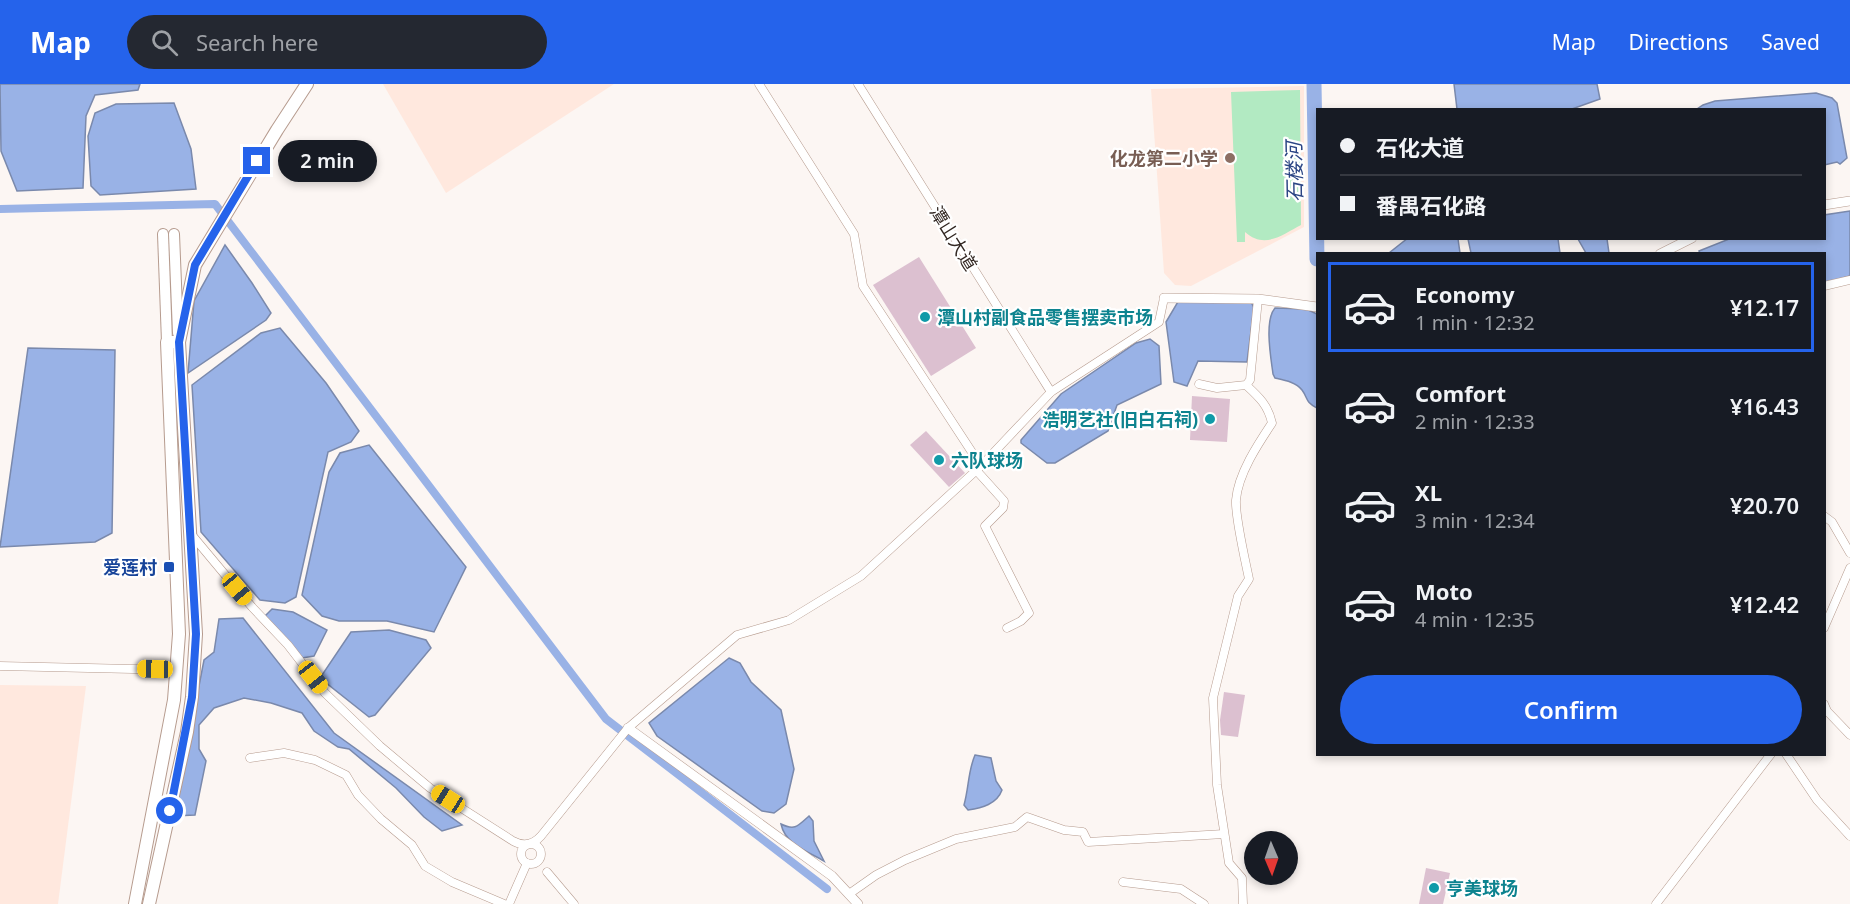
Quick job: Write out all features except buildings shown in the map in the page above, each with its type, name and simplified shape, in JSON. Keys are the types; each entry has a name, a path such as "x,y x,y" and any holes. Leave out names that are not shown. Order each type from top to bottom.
{"main road":[{"path":"149,904 187,732 196,634 191,534 173,342 195,265 238,192 307,84"},
{"path":"135,904 174,700 179,634 169,234"}],"street":[{"path":"759,84 854,234 863,286 979,468 1004,501 1003,508 985,526 1029,613 1021,621 1007,628"},
{"name":"潭山大道","path":"858,84 1051,392"},
{"path":"1826,205 1850,201"},
{"path":"1664,252 1688,240"},
{"path":"1826,286 1850,280"},
{"path":"509,904 526,861 524,847 541,836 628,728 737,635 789,620 861,576 979,468 1051,392 1159,322 1164,298 1257,299 1314,306"},
{"path":"1199,384 1217,388 1246,385 1250,380 1257,299"},
{"path":"1243,904 1242,878 1228,863 1217,785 1213,699 1238,596 1249,579 1236,500 1242,479 1272,423 1263,401 1246,385"},
{"path":"1826,518 1832,522 1850,553"},
{"path":"191,534 252,607 288,645 325,693 380,746 430,788 513,841 537,846 547,872 574,904"},
{"path":"1826,623 1850,568"},
{"path":"0,666 177,670"},
{"path":"1826,709 1850,735"},
{"path":"628,728 832,876 858,904"},
{"path":"250,758 284,753 315,760 346,775 358,795 411,845 425,866 452,882 504,904"},
{"path":"1656,904 1769,756"},
{"path":"1787,756 1817,800 1850,836"},
{"path":"849,894 876,875 905,860 956,839 1015,827 1027,817 1064,830 1083,832 1088,842 1224,834"},
{"path":"526,861 536,862 540,853 541,836"},
{"path":"513,841 526,861 547,872"},
{"path":"1123,882 1181,889 1204,904"}],"shaded area":[{"path":"383,84 614,84 446,193"},
{"name":"化龙第二小学","path":"1304,86 1304,227 1191,286 1175,285 1164,273 1151,89"},
{"path":"0,685 86,686 58,904 0,904"}],"green space":[{"path":"1300,90 1301,225 1281,236 1267,240 1260,240 1245,232 1245,242 1237,242 1231,92"}],"water":[{"path":"0,84 140,84 138,90 95,95 86,116 83,188 17,191 1,151"},
{"path":"1454,84 1597,84 1600,99 1575,108 1457,108"},
{"path":"1816,93 1832,98 1837,103 1847,158 1840,164 1837,162 1826,165 1826,108 1698,108 1715,101"},
{"path":"174,103 191,149 196,189 100,195 91,186 88,136 95,113 116,104"},
{"path":"1850,211 1850,276 1826,283 1826,252 1699,251 1726,240 1826,240 1826,215"},
{"path":"1405,240 1458,240 1460,252 1390,252"},
{"path":"1468,240 1558,240 1560,252 1471,252"},
{"path":"1579,240 1607,240 1609,252 1585,252"},
{"path":"225,245 271,313 266,320 188,373 194,301"},
{"path":"1179,300 1251,302 1254,308 1247,362 1198,361 1187,386 1174,382 1166,322"},
{"path":"1275,308 1306,309 1316,314 1316,408 1297,385 1275,378 1273,374 1269,330"},
{"path":"280,328 326,383 359,431 351,442 328,452 296,597 285,603 260,600 201,532 192,385 261,333"},
{"path":"1150,339 1159,346 1161,384 1117,405 1108,431 1055,463 1047,463 1021,443 1021,440 1061,394 1136,343"},
{"path":"28,348 115,350 112,533 95,542 0,547"},
{"path":"369,445 466,567 434,632 387,621 339,621 322,616 302,595 329,472 340,453"},
{"path":"272,609 293,612 327,630 314,656 302,658 265,616"},
{"path":"243,618 334,733 462,825 442,831 424,817 396,788 349,749 338,747 314,731 302,713 271,703 244,698 214,708 199,725 199,749 206,761 195,815 174,816 204,660 214,652 219,619"},
{"path":"389,630 426,640 431,648 375,715 369,717 320,678 351,632"},
{"path":"729,658 740,663 751,682 781,710 794,769 786,804 774,813 762,811 657,736 649,723"},
{"path":"975,755 991,758 996,781 1002,790 993,802 968,810 964,805"},
{"path":"809,816 813,821 814,841 824,861 792,842 783,831 781,824 793,827"}],"waterway":[{"name":"石楼河","path":"1314,84 1316,201"},
{"path":"0,209 215,204 606,719 827,889"},
{"name":"石楼河","path":"1317,240 1317,252"}],"place":[{"name":"化龙第二小学","path":"1230,158"},
{"name":"潭山村副食品零售摆卖市场","path":"925,317"},
{"name":"浩明艺社(旧白石祠)","path":"1210,419"},
{"name":"六队球场","path":"939,460"},
{"name":"爱莲村","path":"169,567"},
{"name":"亨美球场","path":"1434,888"}],"route":[{"path":"170,811 187,732 196,634 179,342 195,265 257,161"}]}
